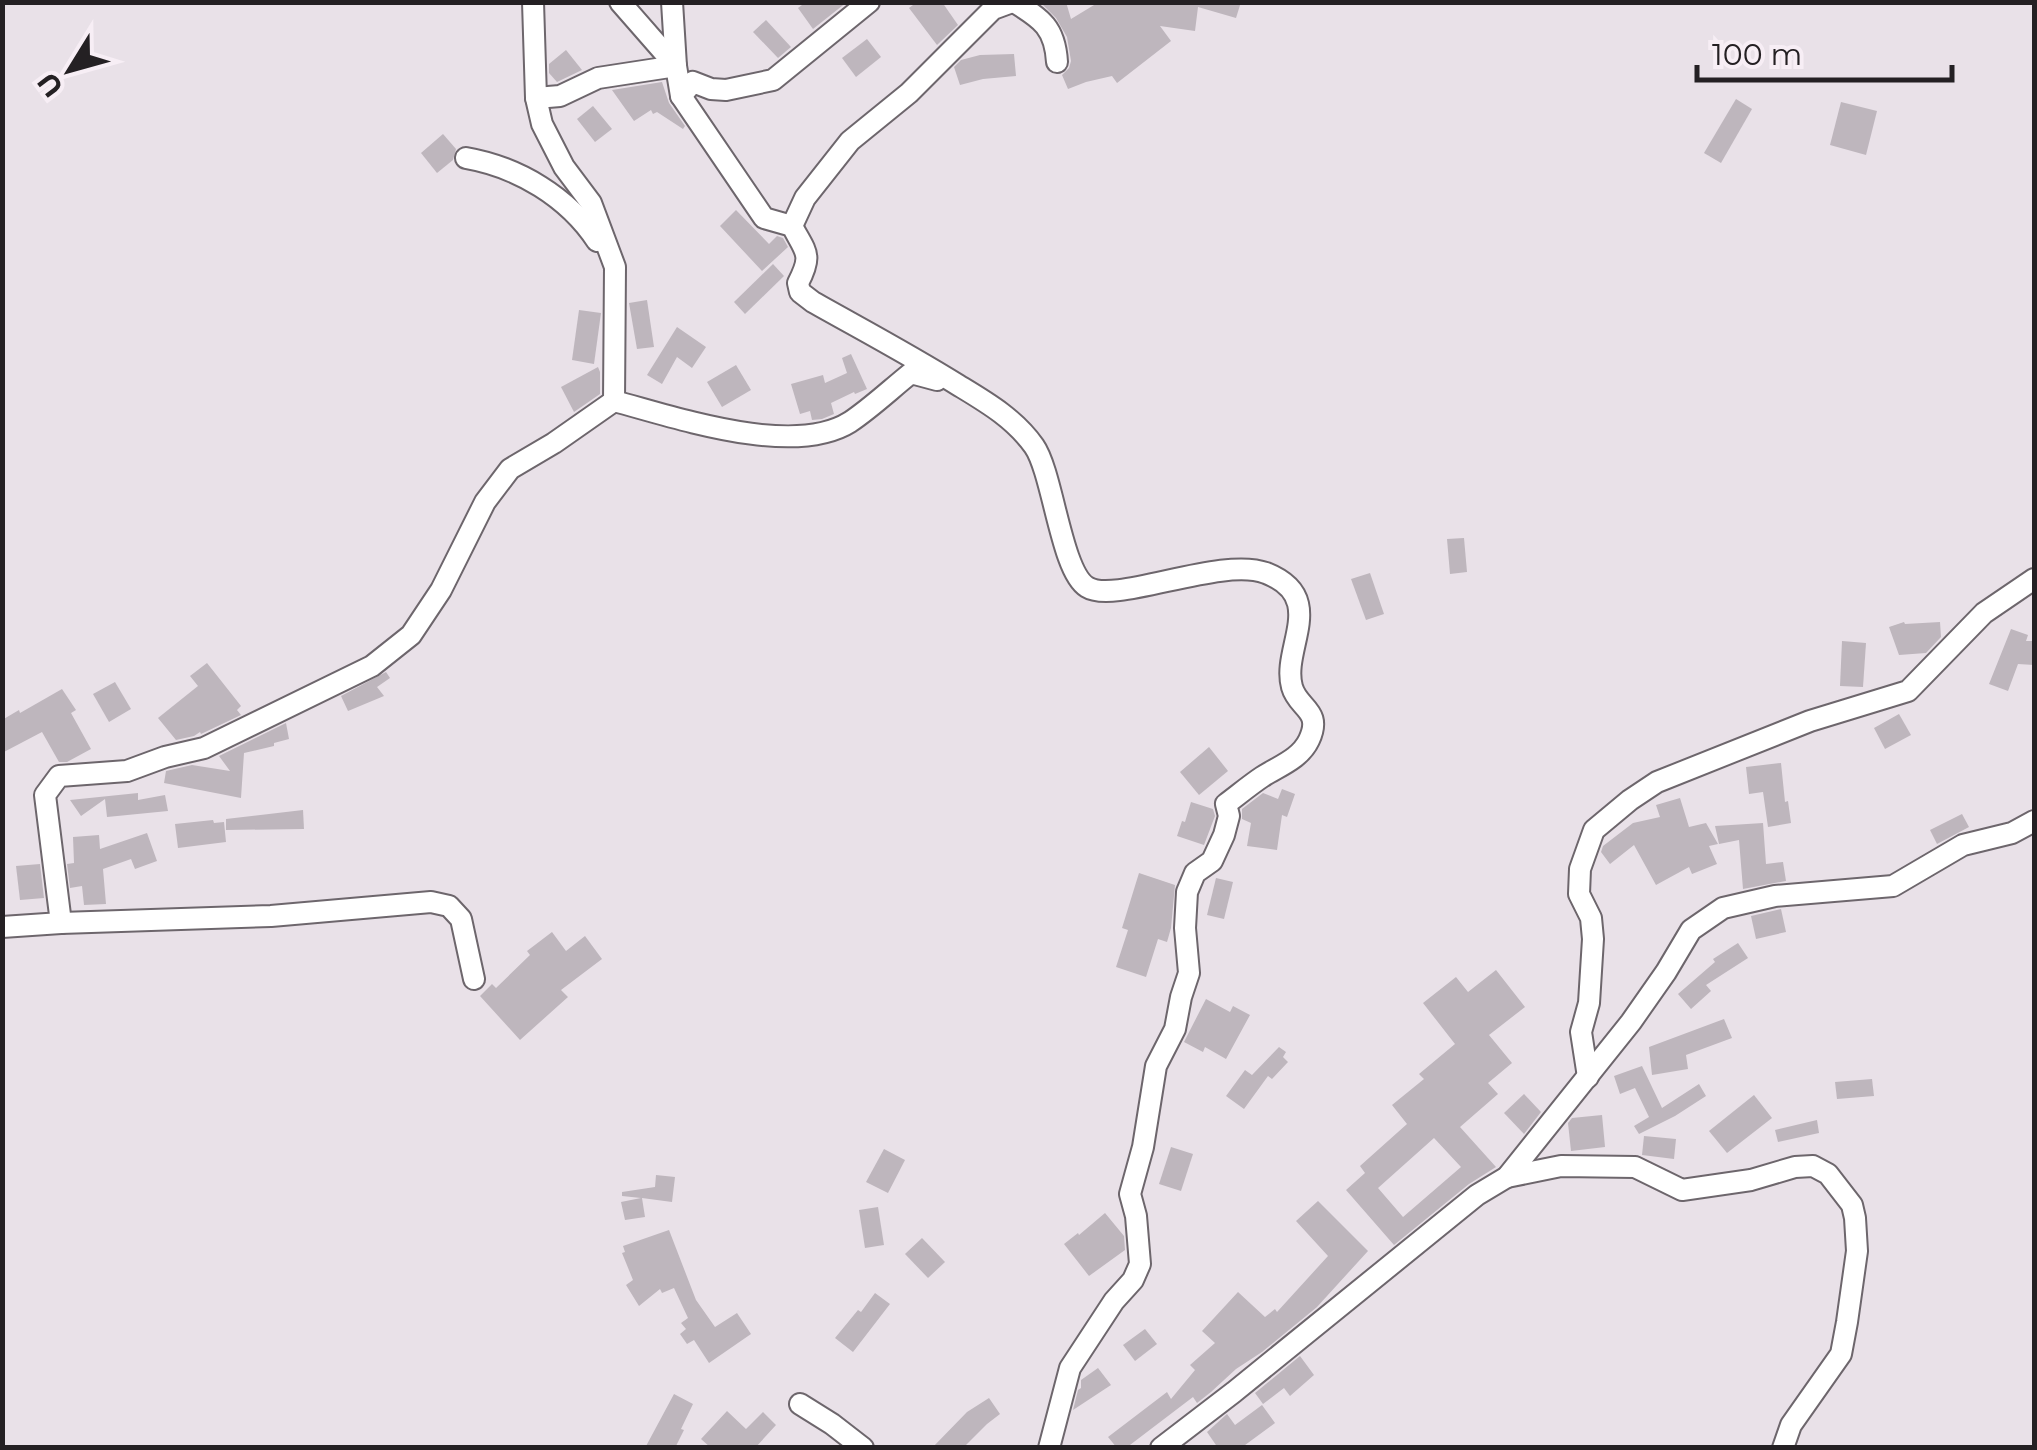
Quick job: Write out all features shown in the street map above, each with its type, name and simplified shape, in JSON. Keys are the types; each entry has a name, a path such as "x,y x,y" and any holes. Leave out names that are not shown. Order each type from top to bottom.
{"street":[{"path":"533,2 536,98 542,124 564,167 592,204 615,268 614,401"},
{"path":"620,2 676,66"},
{"path":"672,2 681,96 764,218 792,226 808,257 798,283 800,292 1000,410 1036,448 1069,556 1086,587 1106,592 1210,572 1244,570 1266,573 1290,590 1296,600 1300,622 1290,676 1297,698 1313,716 1310,737 1290,762 1260,778 1226,804 1229,816 1224,835 1212,861 1195,873 1187,892 1189,973 1174,1029 1156,1066 1143,1147 1130,1194 1140,1264 1133,1280 1114,1301 1070,1368 1049,1448"},
{"path":"681,96 693,82 726,90 773,80 869,2"},
{"path":"792,226 806,198 850,141 909,93 993,9 1013,2 1045,24 1056,42 1057,62"},
{"path":"536,98 560,96 598,78 676,66"},
{"path":"466,158 494,163 542,186 584,221 615,268"},
{"path":"62,923 45,795 60,776 128,770 204,748 372,666 412,636 441,590 485,502 510,469 614,401 772,437 816,434 847,424 911,373 962,388"},
{"path":"1588,1077 1582,1032 1594,940 1591,918 1579,894 1580,869 1594,830 1657,782 1810,721 1908,691 1984,614 2034,578"},
{"path":"1507,1177 1588,1077 1666,972 1692,930 1722,908 1774,896 1892,886 1964,845 2012,833 2034,821"},
{"path":"2,926 270,916 431,902 449,906 461,919 474,979"},
{"path":"1161,1448 1477,1195 1507,1177 1561,1166 1635,1167 1682,1190 1814,1166 1828,1174 1852,1205 1857,1251 1841,1354 1791,1424 1783,1448"},
{"path":"800,1404 864,1448"}],"building":[{"path":"806,2 847,2 813,29 798,8"},
{"path":"917,2 942,2 958,25 937,45 909,8"},
{"path":"1040,2 1066,2 1071,19 1099,2 1241,2 1236,18 1198,7 1195,31 1160,26 1171,41 1117,83 1112,76 1068,89 1062,75 1071,61 1067,37"},
{"path":"766,20 791,47 778,58 753,32"},
{"path":"867,39 881,57 856,77 842,58"},
{"path":"566,50 582,70 557,82 549,73 549,64"},
{"path":"1014,54 1016,76 960,85 954,67 961,60"},
{"path":"662,82 669,103 685,126 683,129 651,110 634,121 612,90"},
{"path":"1736,99 1752,109 1721,163 1704,153"},
{"path":"1841,102 1877,111 1866,155 1830,145"},
{"path":"593,106 612,129 595,142 577,119"},
{"path":"443,134 456,149 453,160 437,173 421,153"},
{"path":"736,210 769,244 777,236 788,247 762,271 720,226"},
{"path":"773,264 784,276 745,314 734,302"},
{"path":"647,300 654,347 637,349 629,303"},
{"path":"579,310 601,313 594,364 572,360"},
{"path":"677,327 706,347 692,368 677,357 662,384 647,375"},
{"path":"851,354 867,389 831,403 834,414 822,419 812,420 810,411 800,414 791,384 823,375 825,383 847,373 842,358"},
{"path":"736,365 751,390 722,407 707,382"},
{"path":"598,367 600,394 574,412 561,387"},
{"path":"1464,538 1467,572 1450,574 1447,539"},
{"path":"1370,573 1384,614 1366,620 1351,579"},
{"path":"1904,622 1940,622 1941,637 1926,653 1899,655 1889,627"},
{"path":"2011,629 2028,635 2026,641 2034,641 2034,665 2018,664 2008,691 1989,684"},
{"path":"1842,641 1866,643 1863,687 1840,686"},
{"path":"207,663 241,706 237,710 241,715 201,734 176,740 158,718 198,686 190,676"},
{"path":"386,672 390,678 377,687 384,696 348,711 341,696"},
{"path":"115,682 131,709 109,722 93,694"},
{"path":"62,689 76,710 71,713 91,749 67,762 59,762 42,732 2,753 2,720"},
{"path":"1899,714 1911,735 1885,749 1874,728"},
{"path":"286,723 289,739 244,753 241,798 164,783 166,771 192,765 230,771 219,756"},
{"path":"1209,747 1228,771 1199,795 1180,772"},
{"path":"1781,763 1791,823 1768,827 1763,792 1749,794 1746,767"},
{"path":"1282,789 1295,794 1287,817 1282,815 1277,850 1247,846 1251,823 1242,819 1242,809 1263,793 1278,799"},
{"path":"138,793 138,800 165,795 168,811 107,817 105,799 81,816 70,800"},
{"path":"1680,798 1689,827 1706,823 1718,844 1709,846 1717,864 1692,874 1689,867 1656,885 1634,845 1610,864 1601,852 1603,846 1633,823 1660,817 1656,805"},
{"path":"1191,802 1213,809 1215,816 1204,845 1177,836"},
{"path":"303,810 304,829 226,830 226,819"},
{"path":"1962,814 1969,827 1937,844 1930,830"},
{"path":"224,822 226,842 178,848 175,824"},
{"path":"1763,823 1766,864 1783,862 1786,881 1743,889 1739,840 1719,844 1715,826"},
{"path":"147,833 157,861 135,869 131,859 103,869 106,904 84,905 82,886 70,888 67,864 74,863 73,837 99,835 100,849"},
{"path":"40,864 44,898 20,900 16,866"},
{"path":"1139,873 1175,885 1167,942 1158,939 1146,977 1116,967 1128,930 1122,928"},
{"path":"1216,878 1233,882 1224,919 1207,915"},
{"path":"1781,909 1786,932 1756,939 1751,916"},
{"path":"552,932 566,951 585,936 602,959 561,990 568,997 520,1040 480,996 492,984 496,988 530,955 527,951"},
{"path":"1738,943 1748,958 1706,985 1711,991 1691,1009 1678,994 1715,962 1713,959"},
{"path":"1496,970 1525,1007 1489,1035 1512,1063 1488,1083 1498,1094 1460,1127 1496,1167 1394,1245 1346,1190 1365,1173 1360,1166 1407,1124 1392,1105 1424,1079 1419,1074 1455,1044 1423,1003 1456,977 1468,992","holes":["1434,1138 1461,1167 1403,1217 1378,1188"]},
{"path":"1206,999 1230,1012 1233,1006 1250,1015 1226,1059 1205,1047 1203,1052 1184,1042"},
{"path":"1724,1019 1732,1038 1686,1055 1688,1069 1652,1075 1649,1047"},
{"path":"1279,1047 1286,1052 1283,1057 1288,1062 1272,1079 1268,1076 1244,1109 1226,1096 1245,1070 1252,1075"},
{"path":"1642,1066 1662,1108 1699,1084 1706,1096 1639,1134 1634,1126 1649,1117 1635,1088 1620,1094 1614,1076"},
{"path":"1872,1079 1874,1096 1837,1099 1835,1082"},
{"path":"1524,1094 1541,1112 1524,1134 1504,1113"},
{"path":"1754,1095 1772,1118 1727,1153 1709,1131"},
{"path":"1602,1115 1605,1147 1571,1151 1568,1123 1572,1118"},
{"path":"1817,1120 1819,1133 1778,1142 1775,1130"},
{"path":"1644,1136 1676,1139 1674,1159 1642,1155"},
{"path":"1171,1147 1193,1154 1181,1191 1159,1184"},
{"path":"884,1149 905,1160 888,1193 866,1182"},
{"path":"656,1175 675,1177 672,1202 642,1198 645,1217 625,1220 621,1202 641,1198 622,1196 622,1192 655,1187"},
{"path":"1318,1201 1368,1251 1317,1307 1262,1352 1197,1403 1193,1397 1126,1448 1117,1448 1108,1437 1167,1392 1171,1399 1195,1370 1190,1365 1215,1343 1202,1331 1238,1292 1265,1317 1275,1309 1277,1312 1328,1256 1296,1221"},
{"path":"878,1207 884,1245 865,1248 859,1210"},
{"path":"1105,1213 1124,1236 1125,1250 1089,1276 1064,1244"},
{"path":"669,1230 696,1300 715,1327 737,1313 751,1334 709,1363 694,1340 687,1344 680,1334 686,1329 681,1323 688,1318 674,1288 662,1293 660,1289 639,1306 626,1285 633,1280 623,1246"},
{"path":"922,1238 945,1262 928,1278 905,1254"},
{"path":"875,1293 890,1304 853,1352 835,1338"},
{"path":"1145,1329 1157,1344 1135,1361 1123,1345"},
{"path":"1300,1356 1314,1375 1290,1396 1284,1388 1263,1404 1255,1393"},
{"path":"1098,1368 1111,1385 1073,1410 1081,1380"},
{"path":"674,1394 693,1404 675,1448 645,1448"},
{"path":"989,1398 1000,1414 963,1448 932,1448 967,1412"},
{"path":"1262,1405 1275,1423 1241,1448 1218,1448 1207,1432 1227,1414 1235,1425"},
{"path":"727,1411 746,1429 763,1412 776,1425 755,1448 711,1448 701,1439"}]}
